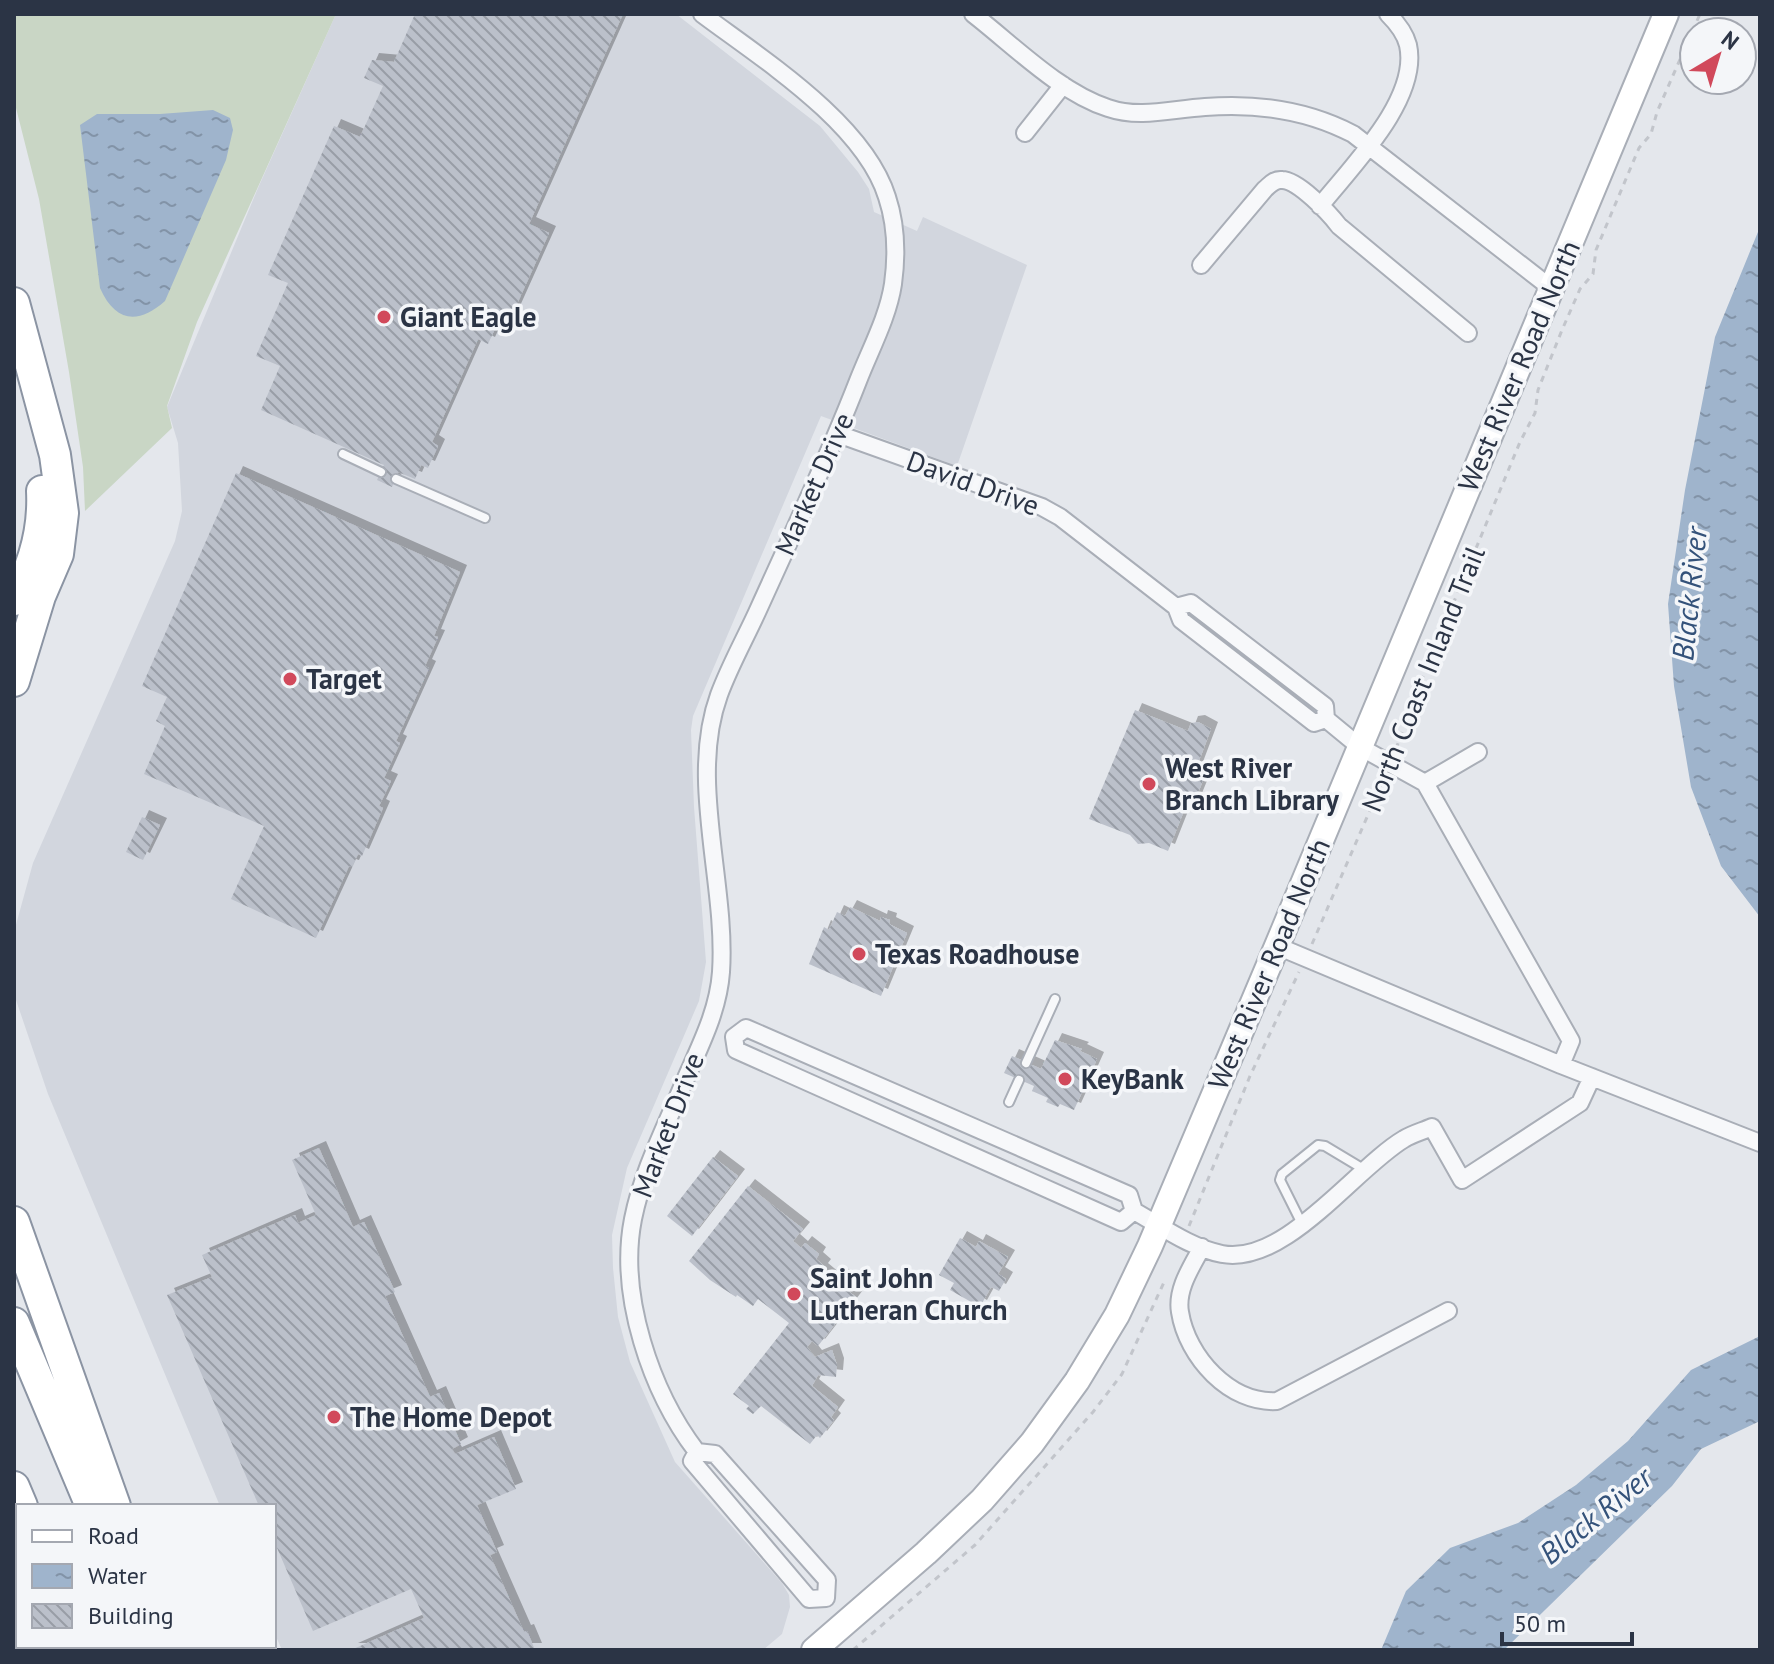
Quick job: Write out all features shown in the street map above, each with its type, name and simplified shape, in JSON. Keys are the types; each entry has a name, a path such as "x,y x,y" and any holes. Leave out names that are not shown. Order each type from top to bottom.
{"highway":[{"path":"14,303 48,427 62,499 62,535 58,554 27,598 14,631"},
{"path":"14,365 40,467 43,517 31,565 14,681"},
{"path":"14,1222 114,1504"},
{"path":"14,1323 90,1504"}],"street":[{"name":"Market Drive","path":"702,14 815,101 862,150 887,196 895,233 893,284 838,434 717,701 707,747 708,801 723,933 717,1005 645,1174 632,1223 631,1282 637,1324 658,1386 677,1422 697,1452 715,1454 827,1580 826,1598 847,1622"},
{"path":"1320,206 1369,146 1400,97 1409,68 1408,43 1388,14"},
{"name":"West River Road North","path":"814,1650 982,1500 1032,1443 1077,1381 1117,1315 1159,1225 1277,946 1666,14"},
{"path":"980,16 1063,85 1109,108 1138,114 1206,107 1267,107 1333,123 1369,146 1551,288"},
{"path":"1025,133 1063,85"},
{"path":"1201,265 1274,181 1284,180 1294,184 1339,226 1468,333"},
{"name":"David Drive","path":"838,434 1042,507 1060,517 1176,607 1181,620 1314,723 1326,719 1360,747 1425,783"},
{"path":"1478,752 1425,783 1571,1041 1561,1065"},
{"path":"1277,946 1561,1065 1760,1143"},
{"name":"Market Drive","path":"708,1025 734,1037"},
{"name":"Market Drive","path":"734,1037 746,1028 1129,1195 1134,1211 1202,1247 1223,1254 1245,1255 1272,1244 1302,1224 1405,1139 1432,1127 1462,1180 1580,1103 1592,1077"},
{"name":"Market Drive","path":"734,1037 736,1050 1119,1221 1134,1211"},
{"path":"1202,1247 1186,1278 1179,1310 1186,1332 1203,1362 1233,1392 1247,1398 1277,1401 1448,1311"},
{"name":"Market Drive","path":"697,1452 692,1461 809,1599 826,1598"}],"lane":[{"path":"343,454 381,472"},
{"path":"396,479 485,518"},
{"path":"1026,1063 1055,999"},
{"path":"1009,1102 1019,1080"},
{"path":"1302,1224 1280,1180 1282,1174 1318,1145 1325,1146 1366,1171"}],"path":[{"name":"North Coast Inland Trail","path":"1184,1238 1246,1086 1306,958 1390,764 1435,647 1535,413 1538,390 1562,330 1580,289 1593,274 1596,250 1639,148 1651,134 1657,112 1700,14"},
{"path":"1156,1301 1167,1276"},
{"path":"853,1650 905,1606"}],"shaded area":[{"path":"336,14 676,14 820,126 869,189 874,212 917,231 923,217 1027,265 957,466 821,416 693,716 694,807 706,962 699,1001 627,1168 612,1235 613,1268 618,1317 630,1362 675,1462 782,1583 789,1595 790,1607 782,1634 763,1650 282,1650 276,1636 276,1504 219,1504 48,1094 16,1000 14,932 33,863 175,541 182,511 178,443 167,407 258,188"}],"green space":[{"path":"14,14 336,14 197,322 167,406 172,428 85,511 83,467 69,372 39,199 14,100"}],"water":[{"path":"213,110 230,118 233,130 226,160 165,301 146,314 128,316 120,313 100,288 80,125 97,114"},
{"name":"Black River","path":"1760,227 1760,917 1721,866 1691,787 1674,686 1668,604 1685,490 1715,337"},
{"name":"Black River","path":"1760,1336 1760,1421 1701,1449 1672,1486 1504,1650 1381,1650 1406,1591 1450,1548 1518,1523 1576,1485 1628,1441 1691,1370"}],"building":[{"path":"415,14 623,14 529,224 549,233 508,324 499,320 488,344 478,339 432,442 438,446 428,468 421,465 415,479 398,472 392,487 377,480 384,465 261,410 280,366 256,356 288,283 268,275 334,126 360,137 383,86 364,78 372,60 394,62"},
{"path":"236,473 460,572 434,636 438,637 425,666 429,668 396,741 400,743 384,778 391,781 379,806 383,808 362,856 358,854 352,867 349,866 316,938 231,899 264,826 144,774 165,726 156,721 167,697 142,686"},
{"path":"1135,710 1188,731 1191,723 1198,722 1211,729 1194,774 1204,778 1195,800 1189,798 1168,851 1149,843 1138,844 1130,835 1089,819"},
{"path":"142,817 160,825 143,860 126,852"},
{"path":"850,907 880,921 881,917 890,920 889,924 907,933 881,996 809,964 824,927 829,930 837,912 845,916"},
{"path":"1055,1040 1082,1049 1080,1051 1097,1059 1074,1110 1046,1102 1048,1098 1032,1091 1034,1086 1004,1073 1012,1056 1041,1069"},
{"name":"The Home Depot","path":"319,1148 353,1227 364,1222 395,1292 385,1296 430,1397 439,1393 461,1444 452,1449 455,1454 494,1437 516,1489 477,1505 497,1552 490,1555 535,1650 351,1650 424,1618 411,1589 313,1631 276,1546 276,1504 258,1504 167,1295 212,1277 202,1255 295,1215 298,1223 316,1215 292,1160"},
{"path":"713,1157 738,1176 692,1236 667,1216"},
{"path":"748,1186 803,1229 793,1241 801,1248 805,1243 819,1254 816,1259 824,1266 821,1270 833,1280 836,1275 842,1276 846,1281 843,1287 856,1297 818,1346 812,1341 807,1347 815,1357 832,1350 837,1365 836,1377 818,1375 812,1386 838,1407 831,1417 834,1420 820,1438 817,1435 810,1444 761,1406 753,1414 746,1409 749,1406 733,1394 789,1323 758,1299 753,1306 736,1297 689,1261"},
{"path":"960,1238 976,1247 979,1241 1008,1257 998,1274 1006,1279 999,1291 991,1287 980,1307 950,1290 954,1283 939,1275"}],"place":[{"name":"Giant Eagle","path":"384,317"},
{"name":"Target","path":"290,679"},
{"name":"West River Branch Library","path":"1149,784"},
{"name":"Texas Roadhouse","path":"859,954"},
{"name":"KeyBank","path":"1065,1079"},
{"name":"Saint John Lutheran Church","path":"794,1294"},
{"name":"The Home Depot","path":"334,1417"}]}
